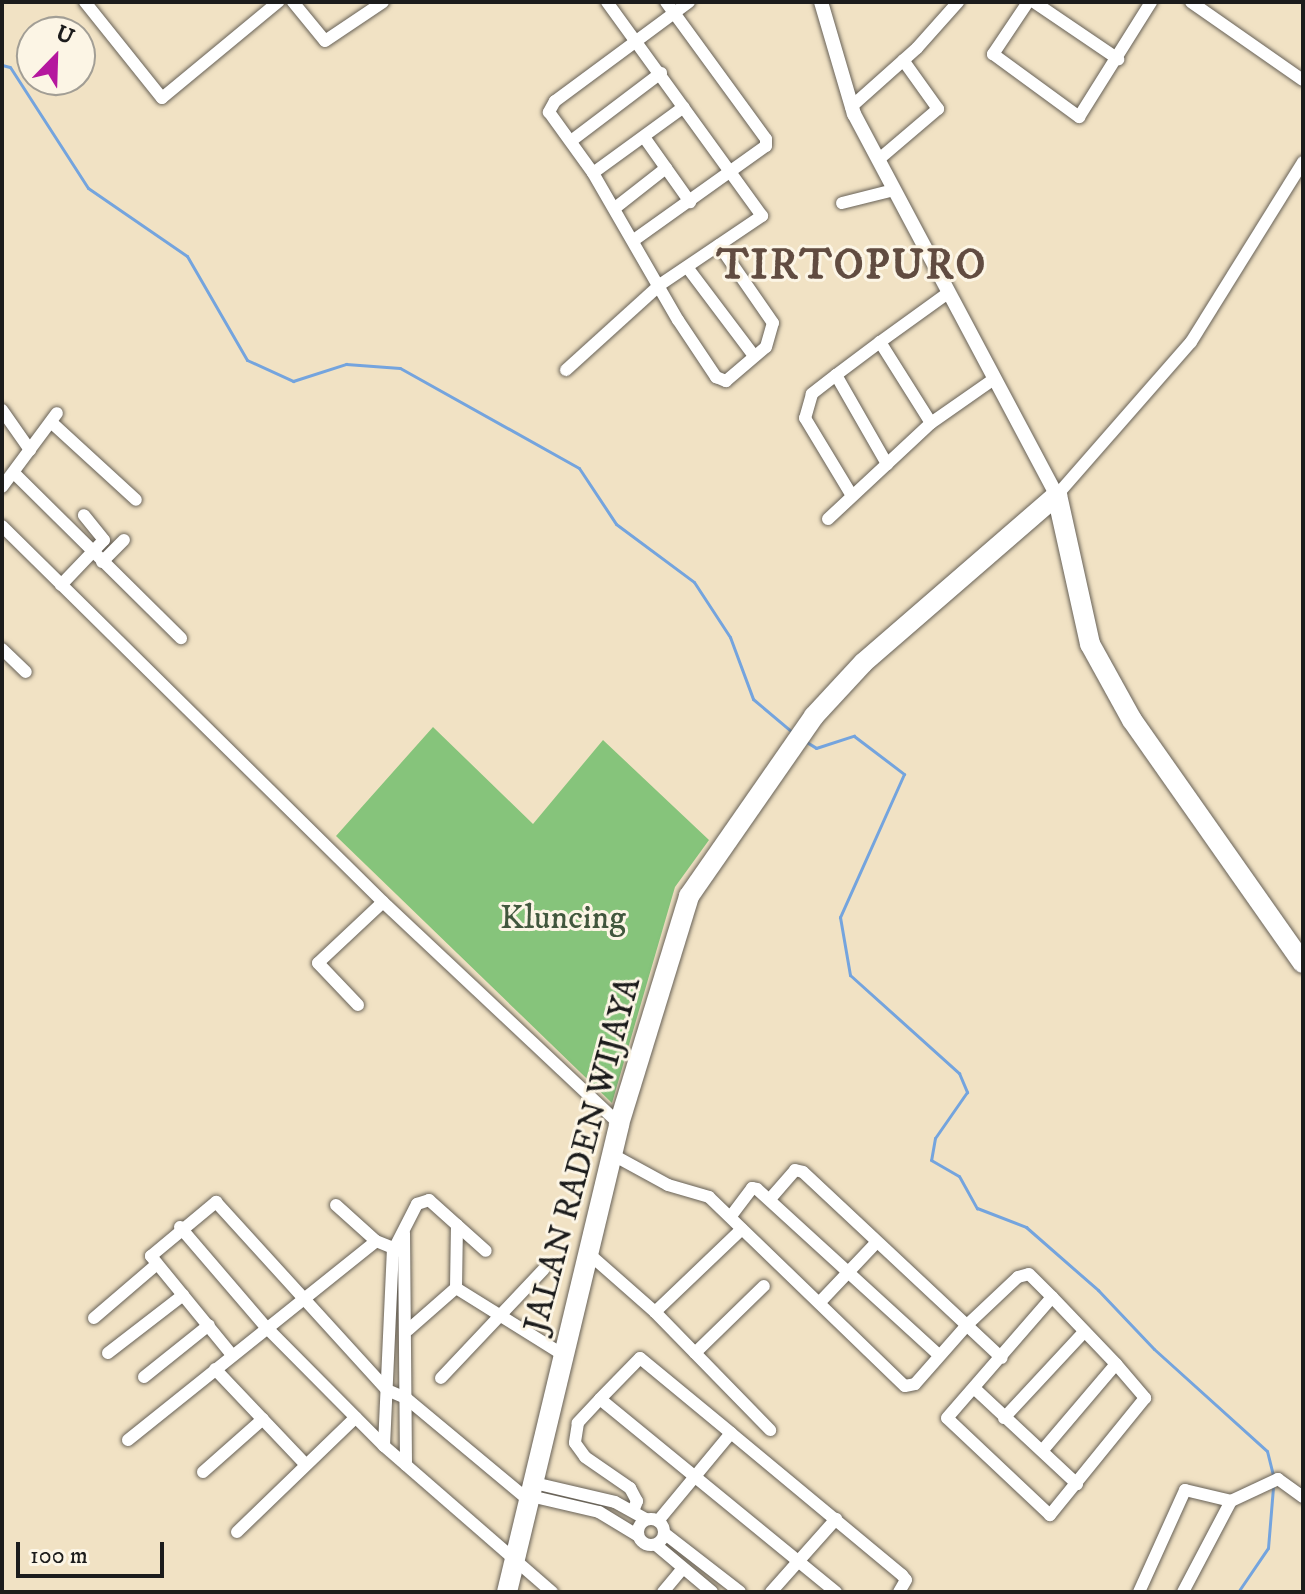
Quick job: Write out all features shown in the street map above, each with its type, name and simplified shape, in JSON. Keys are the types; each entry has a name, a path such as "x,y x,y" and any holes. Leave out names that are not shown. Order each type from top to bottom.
{"highway":[{"name":"JALAN RADEN WIJAYA","path":"507,1592 527,1492 615,1156 619,1124 689,896 802,733 863,663 1057,495"},
{"path":"1057,495 1090,644 1132,720 1303,963"}],"street":[{"path":"85,2 162,98 278,2"},
{"path":"293,2 325,41 383,2"},
{"path":"566,370 661,284 762,216 734,173 607,2"},
{"path":"689,2 670,7 637,41 552,104 551,117 593,173 661,284 678,320 718,379 730,381 770,339 771,315 719,245"},
{"path":"821,2 851,107 1057,495 1191,342 1303,162"},
{"path":"851,107 903,60 958,2"},
{"path":"1118,59 1026,3 994,50 996,60 1074,115 1087,112 1118,59 1151,2"},
{"path":"1191,2 1303,80"},
{"path":"634,240 764,151 766,139 670,7"},
{"path":"878,160 938,109 903,60"},
{"path":"571,141 661,73"},
{"path":"593,173 684,107"},
{"path":"644,137 690,202"},
{"path":"615,208 666,168"},
{"path":"842,203 894,190"},
{"path":"687,267 754,356"},
{"path":"852,496 805,418 812,394 948,293"},
{"path":"880,342 931,423"},
{"path":"836,375 887,464"},
{"path":"828,519 931,423 994,379"},
{"path":"2,410 30,450"},
{"path":"2,487 54,418 136,500"},
{"path":"14,473 181,638"},
{"path":"84,515 104,537 97,557"},
{"path":"2,526 383,902 619,1124"},
{"path":"61,585 124,540"},
{"path":"2,649 26,672"},
{"path":"358,1005 318,963 383,902"},
{"path":"615,1156 668,1185 709,1197 905,1386 915,1384 967,1325 1024,1274 1052,1297 1116,1364 1145,1401 1050,1515 950,1423 948,1413 1002,1358 1052,1297"},
{"path":"770,1199 795,1170 803,1172 1002,1358"},
{"path":"731,1216 752,1188 770,1199 939,1355"},
{"path":"384,1446 393,1251 423,1198 486,1251"},
{"path":"232,1355 157,1264 153,1252 180,1227 220,1202 387,1390 406,1398 527,1492 634,1509 652,1520 664,1533 740,1592"},
{"path":"336,1205 376,1241 393,1251 408,1252"},
{"path":"408,1330 456,1288 457,1225"},
{"path":"180,1227 265,1326 384,1446 512,1561 552,1592"},
{"path":"655,1312 742,1229"},
{"path":"404,1233 408,1252 406,1465"},
{"path":"128,1440 265,1326 305,1299 376,1241"},
{"path":"820,1302 876,1243"},
{"path":"588,1253 655,1312 770,1430"},
{"path":"94,1318 157,1264"},
{"path":"441,1378 543,1270"},
{"path":"695,1353 764,1286"},
{"path":"456,1288 562,1354"},
{"path":"108,1353 183,1295"},
{"path":"144,1377 209,1325"},
{"path":"1004,1418 1084,1332"},
{"path":"634,1509 637,1501 630,1488 585,1457 575,1443 578,1423 640,1358 902,1575 906,1580 899,1592"},
{"path":"1042,1451 1116,1364"},
{"path":"215,1369 306,1465"},
{"path":"974,1388 1077,1484"},
{"path":"600,1399 836,1592"},
{"path":"237,1532 356,1417"},
{"path":"203,1472 263,1419"},
{"path":"637,1535 695,1477 731,1433"},
{"path":"1183,1592 1231,1501 1275,1479 1303,1497"},
{"path":"1139,1592 1185,1490 1231,1501"},
{"path":"585,1501 637,1535 644,1544 656,1545 712,1592"},
{"path":"771,1592 836,1519"},
{"path":"656,1545 664,1533"},
{"path":"663,1592 683,1568"}],"green space":[{"name":"Kluncing","path":"433,727 533,824 603,740 709,840 675,887 612,1103 336,836"}],"waterway":[{"path":"2,65 10,67 88,188 187,256 247,360 293,381 346,364 400,368 579,468 616,524 694,582 730,637 753,699 792,732"},
{"path":"805,741 816,748 854,736 904,774 840,917 850,975 959,1073 967,1092 935,1138 931,1160 959,1176 977,1208 1026,1227 1098,1290 1154,1349 1267,1451 1273,1475"},
{"path":"1238,1592 1268,1548 1273,1487"}],"district":[{"name":"TIRTOPURO","path":"852,266"}]}
